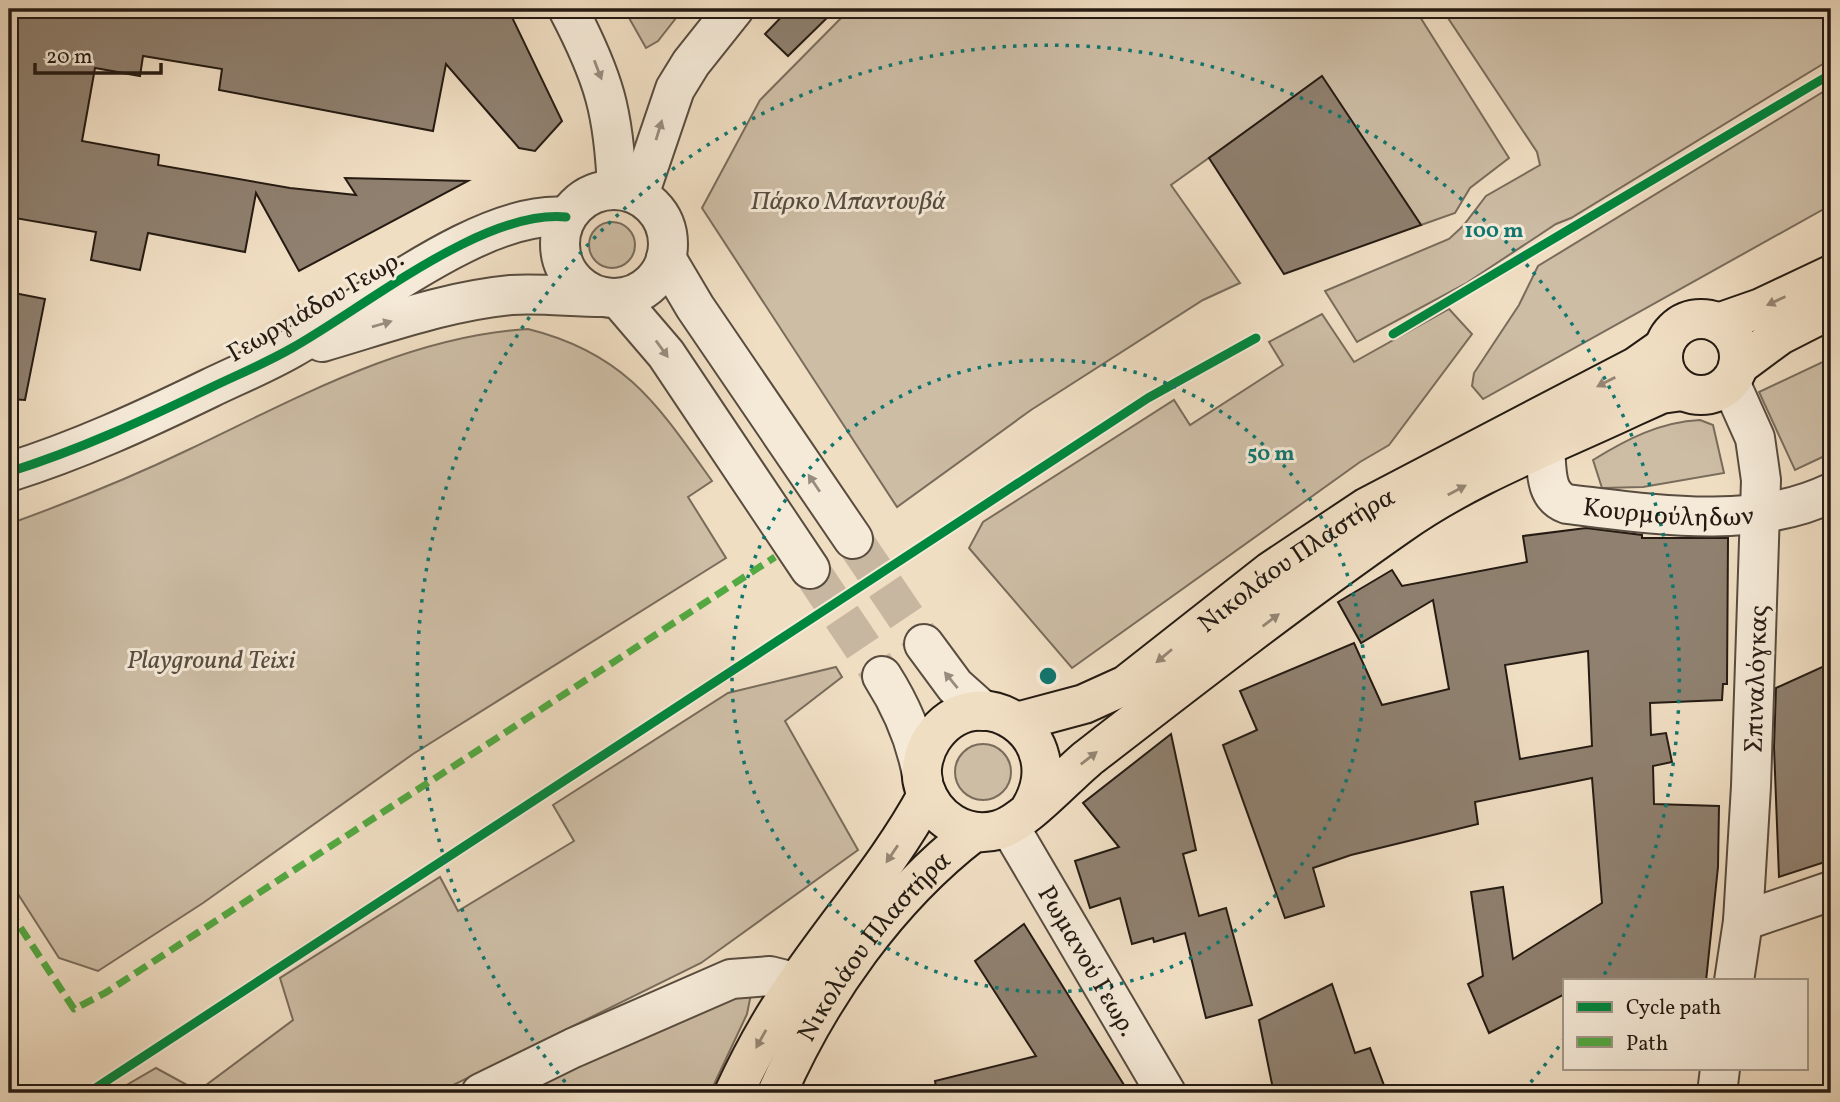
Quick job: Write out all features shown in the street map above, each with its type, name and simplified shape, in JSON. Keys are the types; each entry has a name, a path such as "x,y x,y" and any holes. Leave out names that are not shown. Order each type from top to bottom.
{"main road":[{"path":"1718,323 1760,308 1831,275"},
{"path":"1734,374 1735,340 1718,323 1702,318 1685,322 1672,332 1664,347 1665,372 1682,391 1708,394 1734,374 1780,335 1831,309"},
{"name":"Νικολάου Πλαστήρα","path":"1000,716 1084,704 1126,685 1249,587 1367,507 1637,366 1664,347"},
{"name":"Νικολάου Πλαστήρα","path":"734,1093 766,1031 875,932 923,877 1004,822 1400,524 1447,496 1545,448 1657,396 1682,391"},
{"path":"1000,716 959,716 939,731 925,753 925,788 942,817 957,827 1004,822"},
{"name":"Νικολάου Πλαστήρα","path":"1000,716 1031,736 1042,762 1042,783 1004,822"},
{"name":"Νικολάου Πλαστήρα","path":"777,1093 792,1059 815,986 890,859 925,788"}],"street":[{"path":"568,9 591,54 610,107 628,192"},
{"path":"628,192 675,89 691,63 734,9"},
{"path":"613,298 645,288 655,280 666,258 666,229 660,215 628,192 589,195 566,217 560,245 568,273 587,291 613,298 666,354 810,569"},
{"name":"Γεωργιάδου Γεωρ.","path":"9,472 75,449 148,418 293,348 371,296 470,243 520,220 549,215 566,217"},
{"path":"666,258 695,307 853,539"},
{"name":"Γεωργιάδου Γεωρ.","path":"293,348 496,297 532,295 613,298"},
{"name":"Σπιναλόγκας","path":"1734,374 1755,438 1760,465 1761,513 1751,786 1743,921 1734,979"},
{"name":"Κουρμούληδων","path":"1545,448 1550,489 1555,498 1567,504 1703,515 1761,513 1800,506 1831,494"},
{"path":"924,644 955,686 1000,716"},
{"path":"882,676 910,727 925,788"},
{"name":"Ρωμανού Γεωρ.","path":"1004,822 1166,1093"},
{"path":"1743,921 1831,891"},
{"path":"481,1093 712,985 751,976 815,986"},
{"path":"1717,1093 1720,1070"}],"green space":[{"path":"624,9 683,9 658,41 646,48"},
{"name":"Πάρκο Μπαντουβά","path":"850,9 1415,9 1509,158 1470,188 1455,213 1421,225 1322,77 1171,185 1240,283 1203,300 1031,410 897,507 702,208 760,100"},
{"path":"1442,9 1831,9 1831,59 1571,218 1556,224 1465,284 1357,342 1325,291 1449,239 1463,226 1486,196 1540,165 1537,152"},
{"path":"1831,87 1831,205 1483,399 1472,386 1474,373 1519,305 1538,266"},
{"path":"612,222 628,229 635,245 628,261 612,268 596,261 589,245 596,229"},
{"path":"1449,309 1472,334 1389,445 1360,462 1072,668 969,548 983,522 1174,400 1190,425 1283,365 1269,342 1322,314 1354,362"},
{"name":"Playground Teixi","path":"528,329 562,339 590,352 615,368 656,406 712,481 688,497 726,558 413,754 203,903 98,971 59,958 9,880 9,524 146,469 354,372 440,344 483,334"},
{"path":"1831,358 1831,453 1795,470 1759,392"},
{"path":"1700,420 1713,425 1724,473 1643,487 1602,488 1593,460 1644,433 1671,424"},
{"path":"836,667 842,677 785,721 858,850 701,963 437,1093 113,1093 156,1068 198,1091 293,1020 280,978 440,877 458,911 574,841 553,805 728,693"},
{"path":"983,744 994,746 1003,752 1009,761 1009,783 1003,792 994,798 983,800 972,798 963,792 957,783 955,772 957,761 963,752 972,746"},
{"path":"751,994 747,1014 710,1093 518,1093 722,1002"}],"building":[{"path":"9,9 508,9 562,121 535,151 519,148 446,64 433,131 219,90 222,69 143,56 140,76 95,68 82,141 159,155 158,165 290,188 356,195 345,178 468,181 299,271 256,193 245,252 148,233 140,270 91,260 96,232 9,217"},
{"path":"789,9 836,9 788,56 765,34"},
{"path":"1322,76 1421,225 1284,274 1209,158"},
{"path":"9,292 45,299 25,400 9,399"},
{"path":"1586,528 1642,535 1642,538 1728,538 1727,684 1723,684 1722,700 1650,703 1651,735 1666,733 1672,762 1653,766 1654,804 1719,806 1718,867 1706,979 1563,979 1563,995 1489,1033 1468,984 1483,976 1471,892 1503,887 1513,959 1602,903 1592,778 1475,802 1478,824 1351,855 1313,868 1324,906 1285,918 1223,745 1257,730 1240,691 1354,643 1382,705 1449,689 1433,600 1361,643 1338,602 1392,570 1402,586 1527,562 1523,536","holes":["1588,651 1592,746 1520,759 1505,665"]},
{"path":"1831,663 1831,860 1779,877 1774,747 1776,688"},
{"path":"1171,734 1196,850 1183,854 1199,916 1226,908 1252,1005 1206,1018 1185,933 1154,942 1153,938 1132,944 1120,898 1090,908 1075,861 1119,847 1083,803"},
{"path":"1024,924 1129,1093 937,1093 935,1081 1036,1056 975,961"},
{"path":"1332,984 1355,1053 1370,1048 1385,1088 1360,1093 1273,1089 1259,1020"}],"tunnel":[{"path":"853,539 924,644"},
{"path":"810,569 882,676"}],"marked path":[{"path":"9,910 74,1009 105,993 775,557"}],"cycle path":[{"path":"1393,334 1831,74"},
{"path":"9,472 111,434 272,359 462,244 498,228 533,219 566,217"},
{"path":"88,1093 1148,398 1256,338"}]}
